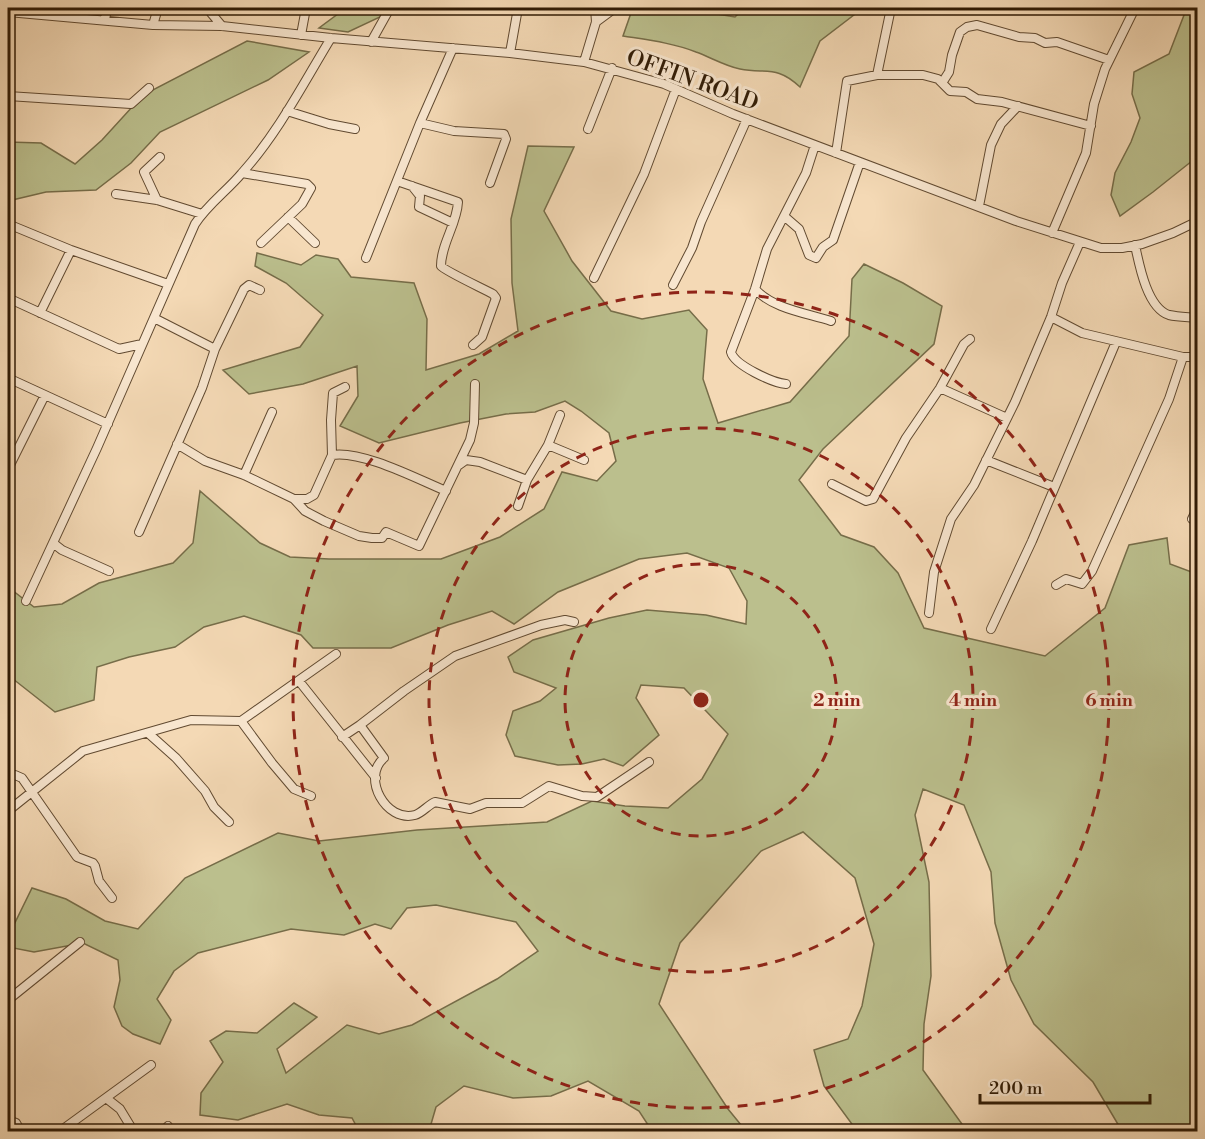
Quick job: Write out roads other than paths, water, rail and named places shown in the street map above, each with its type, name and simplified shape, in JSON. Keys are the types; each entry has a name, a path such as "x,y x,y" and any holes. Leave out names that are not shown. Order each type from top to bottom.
{"street":[{"path":"105,20 107,8"},
{"path":"153,25 158,8"},
{"path":"211,8 211,13 222,26"},
{"path":"301,35 306,8"},
{"path":"371,42 390,8"},
{"path":"510,52 518,8"},
{"path":"584,62 596,22 595,8"},
{"path":"596,22 615,8"},
{"path":"877,75 891,8"},
{"path":"1052,233 1089,142 1096,93 1109,60 1135,8"},
{"name":"OFFIN ROAD","path":"10,10 153,25 222,26 371,42 510,52 584,62 676,89 836,153 1080,242 1109,249 1135,245 1173,233 1197,221"},
{"path":"942,83 949,72 960,32 967,27 977,25 1019,37 1035,38 1045,43 1057,42 1109,60"},
{"path":"26,601 108,424 195,224 242,173 287,111 331,38"},
{"path":"366,258 453,48"},
{"path":"588,129 612,69"},
{"path":"836,153 847,81 877,75 923,75 938,79 950,91 966,92 976,99 1018,106 1090,126"},
{"path":"8,96 131,104 149,88"},
{"path":"594,278 644,174 676,89"},
{"path":"979,206 991,145 1002,124 1018,106"},
{"path":"287,111 329,124 355,129"},
{"path":"673,285 692,248 701,222 747,119"},
{"path":"420,123 454,131 504,134 506,139 490,183"},
{"path":"786,384 765,378 731,356 768,249 808,168 815,145"},
{"path":"157,200 144,172 159,157"},
{"path":"784,216 798,229 809,255 817,257 823,247 833,240 860,162"},
{"path":"242,173 310,186 311,191 302,204 261,243"},
{"path":"398,181 459,202 442,255 441,266 444,270 460,276 493,294 496,298 482,337 473,345"},
{"path":"412,186 420,196 419,207 453,223"},
{"path":"116,194 157,200 202,214"},
{"path":"288,217 315,243"},
{"path":"8,225 168,284"},
{"path":"929,613 934,572 946,532 957,507 974,485 1007,418 1051,317 1062,283 1080,242"},
{"path":"1135,245 1146,289 1164,312 1197,318"},
{"path":"40,313 71,250"},
{"path":"140,532 202,388 215,349 246,286 260,290"},
{"path":"755,289 765,297 788,308 831,321"},
{"path":"8,298 119,349 142,344"},
{"path":"1051,317 1082,333 1183,357 1197,357"},
{"path":"154,318 215,349"},
{"path":"832,484 866,501 873,499 906,438 940,388 964,344 970,339"},
{"path":"991,629 1032,541 1116,342"},
{"path":"1056,585 1066,579 1082,584 1092,571 1169,399 1183,357"},
{"path":"8,378 108,424"},
{"path":"177,444 205,461 244,475 294,499 305,511 341,529 372,538 382,537 386,532 416,546 422,543 470,440 474,423 475,384"},
{"path":"294,499 307,499 314,495 332,455 333,393 345,387"},
{"path":"940,388 1007,418"},
{"path":"8,469 45,395"},
{"path":"244,475 272,412"},
{"path":"518,506 527,480 548,445 560,415"},
{"path":"548,445 585,460"},
{"path":"332,455 343,453 364,458 446,491"},
{"path":"458,466 466,460 480,462 527,480"},
{"path":"986,460 1054,487"},
{"path":"1192,519 1197,507"},
{"path":"53,543 62,550 109,571"},
{"path":"342,737 455,656 541,625 565,620 574,622"},
{"path":"8,811 83,751 191,720 241,721 336,654"},
{"path":"299,681 376,778"},
{"path":"241,721 294,789 311,796"},
{"path":"360,725 384,758 376,768 375,788 397,814 416,814 435,802 470,809 486,803 526,802 549,786 582,796 597,797 649,762"},
{"path":"148,734 176,758 205,791 214,807 229,822"},
{"path":"8,776 15,775 22,778 77,857 95,866 99,881 112,898"},
{"path":"8,1000 80,942"},
{"path":"59,1131 151,1065"},
{"path":"106,1098 120,1109 134,1131"},
{"path":"8,1120 16,1123 20,1130 25,1131"}]}
